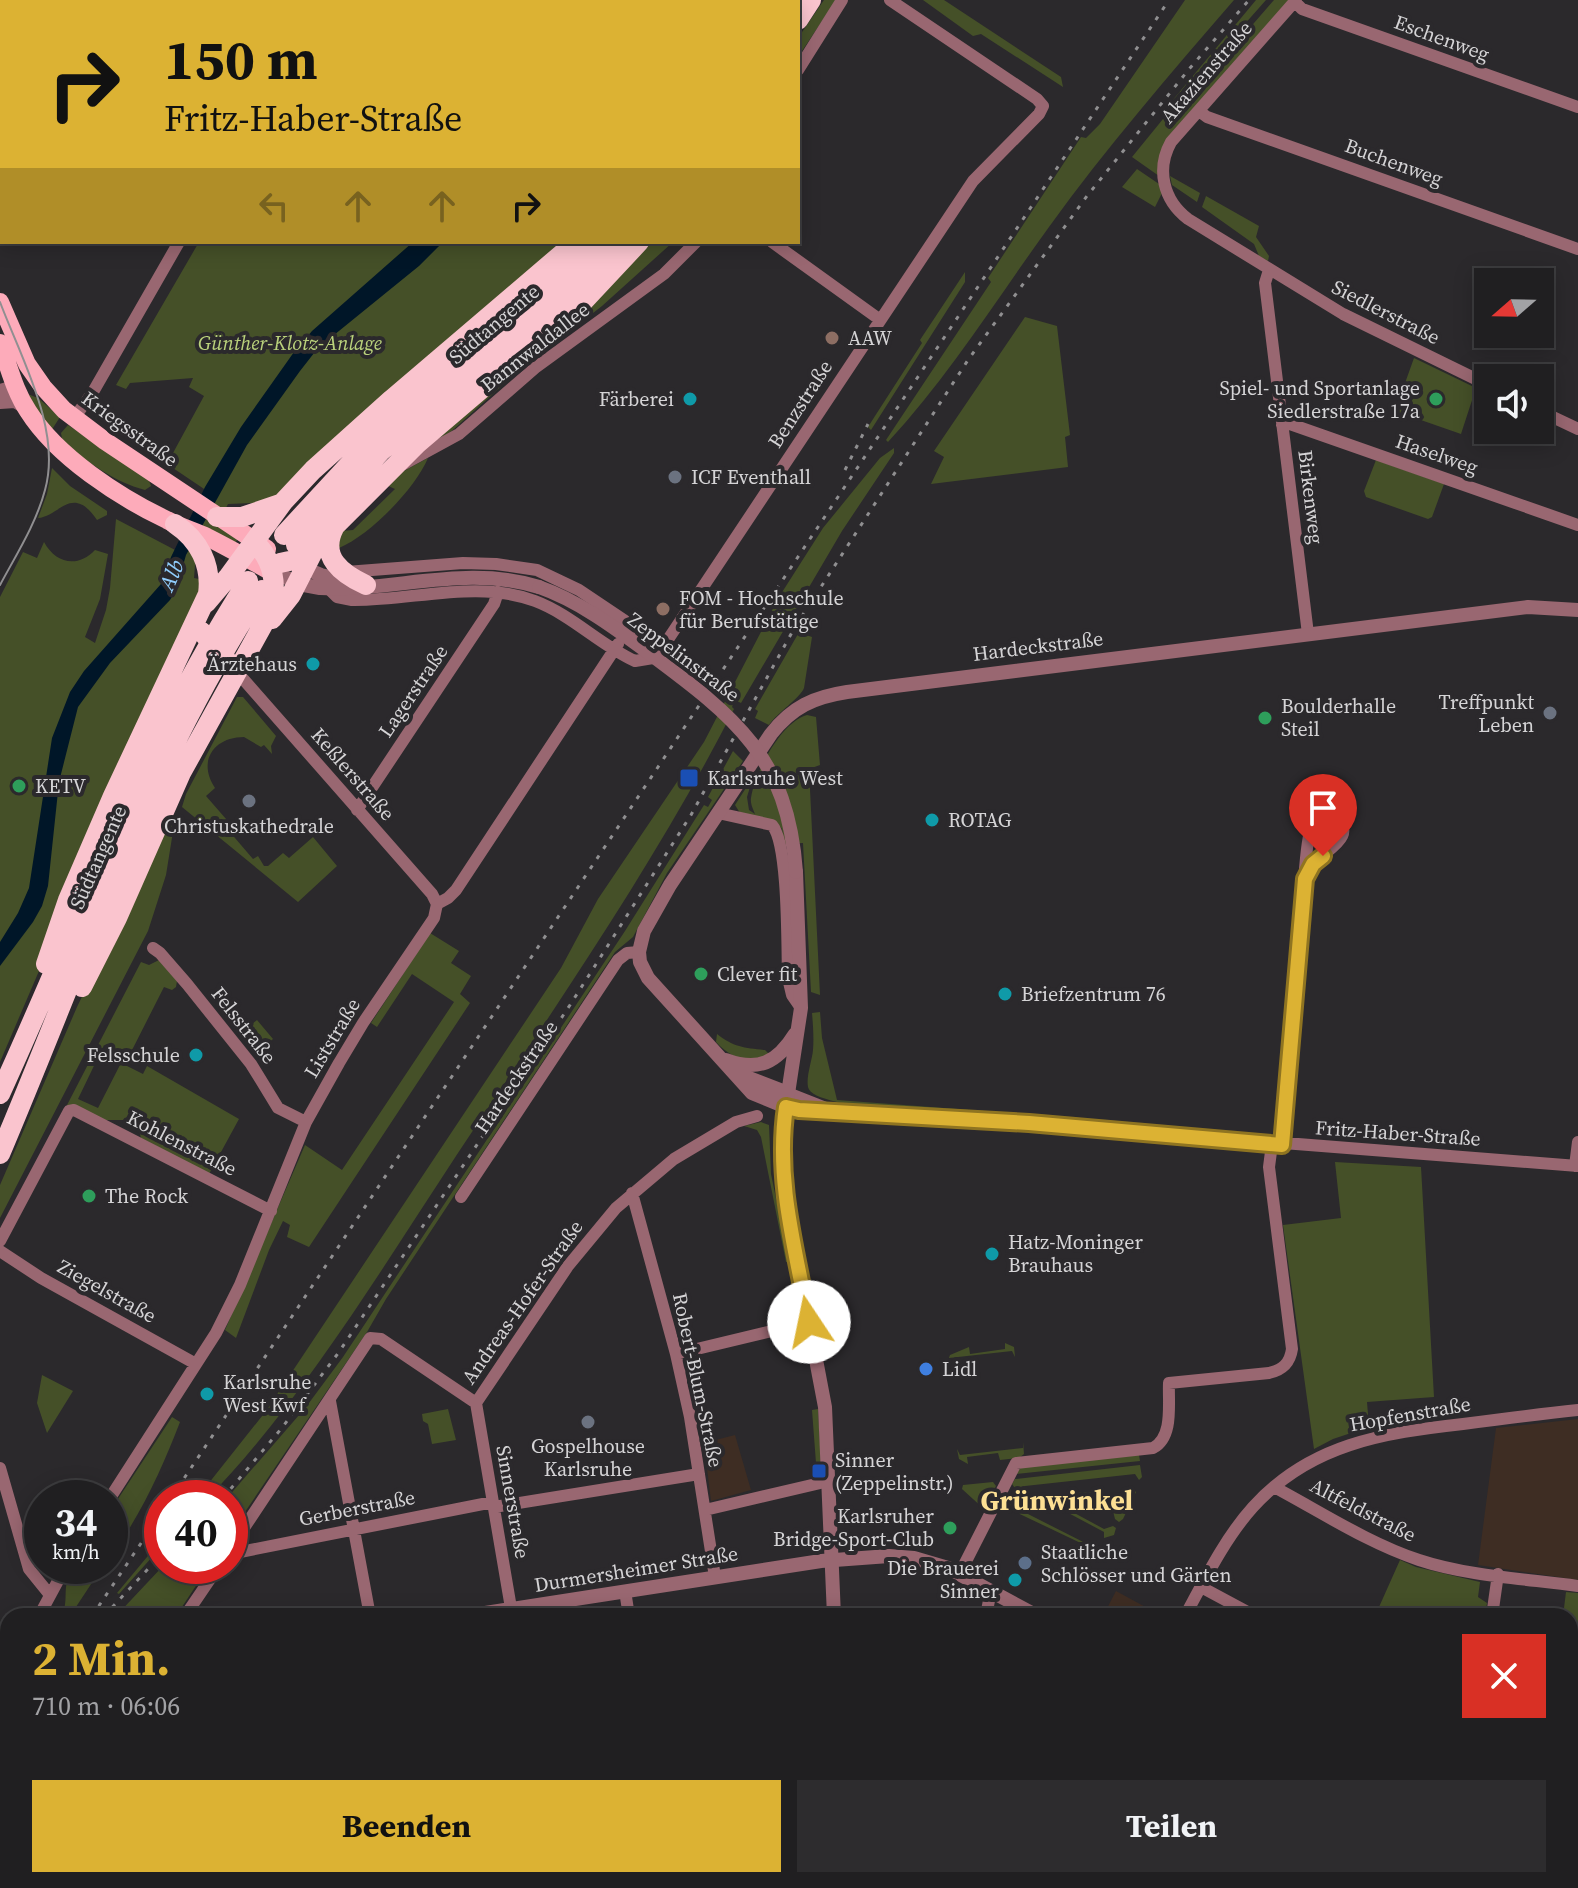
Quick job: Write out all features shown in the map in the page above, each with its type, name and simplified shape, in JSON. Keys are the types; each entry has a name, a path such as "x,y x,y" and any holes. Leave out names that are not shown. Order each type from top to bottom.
{"highway":[{"path":"800,17 811,0"},
{"path":"53,1029 70,1009 117,918 176,783 233,668 288,600 271,564 272,528 281,505 352,433 574,244"},
{"name":"Südtangente","path":"0,1094 159,738 205,648 331,481 370,442 597,244"},
{"name":"Südtangente","path":"0,1154 81,955 169,757 217,661 271,564 381,451 549,309 620,244"},
{"path":"203,606 271,564 319,543 417,444 581,304 637,244"},
{"path":"217,517 252,515 281,505"},
{"path":"40,1008 43,974 68,900 137,743 199,629 209,579 203,543 175,524"},
{"path":"335,526 330,538 335,580 366,585"},
{"path":"199,629 233,668"}],"main road":[{"name":"Kriegsstraße","path":"0,302 27,364 43,387 69,414 217,517 271,564"},
{"path":"0,343 7,389 55,444 129,498 175,524"},
{"path":"7,389 42,395 69,414 59,426 55,444"},
{"path":"129,498 143,499 154,493 157,482 151,472"},
{"path":"203,543 271,564"}],"street":[{"path":"800,67 842,0"},
{"name":"Benzstraße","path":"664,647 973,181 1039,114 1043,106 890,0"},
{"name":"Eschenweg","path":"1296,1 1302,9 1578,107"},
{"name":"Akazienstraße","path":"1269,270 1181,214 1167,194 1163,170 1165,153 1171,142 1296,1"},
{"name":"Buchenweg","path":"1199,111 1207,117 1578,249"},
{"path":"69,414 93,392 178,244"},
{"name":"Bannwaldallee","path":"391,472 459,434 535,368 664,274 694,244"},
{"path":"775,244 879,319"},
{"name":"Siedlerstraße","path":"1269,270 1343,314 1474,378"},
{"name":"Birkenweg","path":"1269,270 1265,283 1308,634"},
{"path":"0,402 15,401 25,408"},
{"path":"1554,418 1578,429"},
{"name":"Haselweg","path":"1282,425 1290,424 1578,525"},
{"name":"Zeppelinstraße","path":"271,564 335,580 463,563 524,567 565,582 664,647"},
{"name":"Zeppelinstraße","path":"366,585 483,577 515,580 562,596 640,646 699,690 732,719 763,758 786,809 794,851 801,1008 783,1136 783,1181 825,1407 834,1608"},
{"name":"Zeppelinstraße","path":"335,580 337,597 352,600 471,592 515,594 552,608 615,648"},
{"name":"Lagerstraße","path":"357,810 494,604 498,592"},
{"name":"Hardeckstraße","path":"461,1197 618,960 627,953 639,952 644,931 656,907 778,725 790,713 818,698 945,678 1528,607 1578,610"},
{"name":"Liststraße","path":"122,1480 216,1333 240,1285 306,1122 363,1023 434,918 437,904 456,890 630,624"},
{"path":"615,648 630,659 641,661 653,658 664,647"},
{"name":"Keßlerstraße","path":"233,668 432,894 437,904"},
{"path":"718,813 772,825 777,830 783,862 790,991 801,1008"},
{"path":"960,1573 1016,1463 1153,1448 1163,1440 1166,1431 1169,1383 1269,1373 1287,1363 1292,1349 1269,1167 1277,1144 1305,879 1311,826 1320,816 1331,815 1340,823 1342,836 1337,846 1317,860 1305,879"},
{"name":"Felsstraße","path":"153,948 187,984 251,1064 278,1108 306,1122"},
{"path":"639,952 648,978 752,1093 787,1100"},
{"path":"722,1059 751,1066 766,1062 788,1045 799,1027"},
{"name":"Fritz-Haber-Straße","path":"787,1100 799,1110 1029,1123 1577,1166"},
{"name":"Kohlenstraße","path":"0,1241 69,1111 74,1110 271,1211"},
{"name":"Andreas-Hofer-Straße","path":"476,1403 568,1266 601,1224 632,1193 674,1159 736,1122 757,1116"},
{"path":"1577,1166 1578,1142"},
{"name":"Robert-Blum-Straße","path":"632,1193 676,1354 715,1577"},
{"name":"Ziegelstraße","path":"0,1251 41,1278 196,1364"},
{"path":"676,1354 809,1322"},
{"path":"248,1525 367,1341 373,1337 381,1339 476,1403"},
{"path":"330,1401 369,1608"},
{"name":"Sinnerstraße","path":"476,1403 511,1608"},
{"name":"Hopfenstraße","path":"1189,1608 1240,1524 1274,1487 1333,1450 1409,1430 1578,1410"},
{"path":"0,1469 29,1569 50,1595"},
{"name":"Gerberstraße","path":"248,1549 493,1504 699,1474"},
{"path":"705,1510 829,1481"},
{"name":"Altfeldstraße","path":"1274,1487 1371,1539 1417,1559 1449,1568 1578,1586"},
{"name":"Durmersheimer Straße","path":"511,1608 832,1560 903,1557 960,1573 1023,1608"},
{"path":"1493,1608 1498,1574"},
{"path":"43,1608 56,1584"},
{"path":"190,1608 207,1584"},
{"path":"1201,1587 1240,1608"},
{"path":"988,1608 991,1590"},
{"path":"625,1591 628,1608"}],"shaded area":[{"path":"1578,1419 1578,1580 1478,1565 1496,1428"},
{"path":"735,1435 751,1490 711,1501 704,1443"},
{"path":"1116,1591 1147,1608 1107,1608"}],"green space":[{"path":"824,0 836,0 800,54 800,35"},
{"path":"923,0 944,0 1061,77 1063,87 981,34 973,36"},
{"path":"1185,0 1234,0 1093,169 952,364 888,442 886,440 991,282 988,278 1081,137 1086,138 1100,124"},
{"path":"1256,0 1266,0 1172,101"},
{"path":"1274,0 1290,0 1170,137 1159,176 1132,157 1163,119 1182,106"},
{"path":"1137,169 1159,184 1162,193 1155,207 1122,187"},
{"path":"1170,176 1200,193 1197,202 1172,185"},
{"path":"1206,196 1259,226 1256,237 1269,256 1268,261 1259,256 1254,244 1202,207"},
{"name":"Günther-Klotz-Anlage","path":"198,244 564,244 273,501 256,513 252,503 228,504 217,525 238,539 234,544 213,532 195,565 194,578 204,586 0,1062 0,597 23,552 37,558 44,542 55,555 68,561 82,559 95,550 108,554 100,599 85,637 95,643 110,588 116,519 177,551 213,495 167,464 204,396 189,387 193,378 130,383 126,389 116,385"},
{"path":"644,244 671,244 602,306 515,374 431,447 458,413"},
{"path":"965,272 965,282 871,430 868,427"},
{"path":"1025,317 1057,326 1070,435 1065,437 1068,467 931,484 944,457 934,451"},
{"name":"Spiel- und Sportanlage Siedlerstraße 17a","path":"1414,358 1474,387 1461,434 1395,411"},
{"path":"25,393 38,398 60,417 51,431"},
{"path":"68,425 148,478 151,486 145,490 123,482 63,444 61,433"},
{"path":"894,448 894,453 842,531 741,703 735,700 734,709 671,823 566,990 308,1377 225,1480 211,1480 266,1411 561,968 598,899 704,742 779,597 823,528 880,458"},
{"path":"428,458 413,483 390,510 364,533 339,548 337,540 342,531 353,530 395,489 386,485"},
{"path":"1376,460 1444,484 1432,517 1428,519 1366,497 1364,491"},
{"path":"52,468 70,486 107,511 107,515 97,520 88,509 73,503 38,518"},
{"path":"802,627 803,634 812,637 804,688 769,725 755,718 758,711 755,709"},
{"path":"237,697 243,697 276,736 271,746 272,754 264,745 261,747 244,737 224,741 208,760 210,778 215,788 206,796 233,827 229,831 253,859 258,856 264,866 283,853 289,858 313,837 337,866 298,902 182,807"},
{"path":"807,715 816,717 820,765 809,769 820,995 811,992 803,843 784,844 782,829 775,821 740,813 735,805 753,777 747,797 749,810 755,814 751,798 764,762 788,727"},
{"path":"733,751 743,761 667,873 633,937 615,952 367,1332 248,1507 248,1480 243,1480 306,1407 343,1357 625,931 704,805 708,807 712,800 708,797"},
{"path":"171,812 175,819 166,875 148,931 0,1218 0,1185 77,1007"},
{"path":"430,933 459,951 451,963 471,976 460,994 470,1003 309,1247 287,1237 290,1225 283,1221 236,1338 225,1330 305,1145 342,1170 454,1002 412,974 377,1027 371,1023"},
{"path":"159,960 177,981 176,987 172,990 164,987 128,1058 104,1045 78,1099 98,1108 121,1063 143,1074 147,1066 239,1119 209,1174 141,1138 136,1120 106,1120 66,1107 141,962 149,965"},
{"path":"820,1012 822,1038 837,1100 1025,1114 1022,1117 905,1111 839,1102 817,1096 808,1087 808,1073 813,1050 812,1013"},
{"path":"257,1020 273,1039 256,1053 240,1034"},
{"path":"717,1034 734,1044 765,1050 770,1055 755,1060 741,1059 716,1042"},
{"path":"761,1122 769,1125 771,1174 789,1262 786,1262 761,1137 757,1130 744,1126"},
{"path":"1335,1162 1421,1167 1434,1397 1367,1402 1369,1427 1314,1449 1283,1225 1341,1218"},
{"path":"1005,1343 1014,1347 1015,1357 1012,1351 949,1358 949,1365 947,1363 950,1355 969,1347 970,1354 1005,1349"},
{"path":"42,1375 73,1391 47,1433 37,1403"},
{"path":"448,1409 456,1440 432,1444 428,1424 423,1421 422,1414"},
{"path":"818,1409 821,1462 816,1463 812,1410"},
{"path":"172,1417 180,1422 155,1480 144,1480 144,1503 128,1530 128,1484"},
{"path":"1023,1442 1024,1454 1019,1458 1000,1460 998,1453 967,1457 968,1464 959,1459 957,1449 960,1455 1023,1448"},
{"path":"1139,1455 1140,1461 1016,1474 1021,1467"},
{"path":"1140,1465 1142,1477 1139,1480 1135,1474 1025,1486 1026,1493 1017,1491 1012,1484 1015,1479"},
{"path":"993,1482 996,1486 984,1509 962,1489 963,1485"},
{"path":"1130,1487 1136,1492 1119,1522 1113,1511 1080,1495 1078,1501 1073,1498 1075,1493 1092,1492 1092,1498 1124,1494"},
{"path":"1009,1497 1020,1503 1020,1510 1105,1553 1106,1547 1115,1552 1112,1558 1001,1505"},
{"path":"1057,1497 1054,1502 1104,1529 1116,1528 1114,1535 1104,1538 1104,1532 1044,1500 1038,1505 1035,1502 1037,1498"},
{"path":"1400,1560 1416,1567 1480,1582 1478,1597 1487,1603 1486,1608 1379,1608"},
{"path":"144,1561 144,1566 128,1584"},
{"path":"91,1584 75,1608 64,1608 66,1586"},
{"path":"146,1584 197,1584 181,1608 124,1608"},
{"path":"1566,1592 1578,1593 1578,1608 1564,1608"}],"water":[{"name":"Alb","path":"411,244 441,244 419,266 318,348 247,445 186,555 170,600 110,663 78,707 59,782 48,886 42,906 0,966 0,942 29,888 52,738 70,692 84,671 161,584 205,487 241,427 312,331"}],"tram line":[{"path":"0,302 37,394 48,443 49,467 36,515 0,585"}],"railway":[{"path":"183,1480 1169,0"},
{"path":"238,1480 339,1352 570,1005 691,815 795,627 968,360 1087,196 1249,0"},
{"path":"845,470 868,424"},
{"path":"97,1608 144,1539"},
{"path":"111,1608 144,1573"}],"place":[{"name":"AAW","path":"832,338"},
{"name":"Färberei","path":"690,399"},
{"name":"Spiel- und Sportanlage Siedlerstraße 17a","path":"1436,399"},
{"name":"ICF Eventhall","path":"675,477"},
{"name":"FOM - Hochschule für Berufstätige","path":"663,609"},
{"name":"Ärztehaus","path":"313,664"},
{"name":"Treffpunkt Leben","path":"1550,713"},
{"name":"Boulderhalle Steil","path":"1265,718"},
{"name":"Karlsruhe West","path":"689,778"},
{"name":"KETV","path":"19,786"},
{"name":"Christuskathedrale","path":"249,801"},
{"name":"ROTAG","path":"932,820"},
{"name":"Clever fit","path":"701,974"},
{"name":"Briefzentrum 76","path":"1005,994"},
{"name":"Felsschule","path":"196,1055"},
{"name":"The Rock","path":"89,1196"},
{"name":"Hatz-Moninger Brauhaus","path":"992,1254"},
{"name":"Lidl","path":"926,1369"},
{"name":"Karlsruhe West Kwf","path":"207,1394"},
{"name":"Gospelhouse Karlsruhe","path":"588,1422"},
{"name":"Sinner (Zeppelinstr.)","path":"819,1471"},
{"name":"Karlsruher Bridge-Sport-Club","path":"950,1528"},
{"name":"Staatliche Schlösser und Gärten","path":"1025,1563"},
{"name":"Die Brauerei Sinner","path":"1015,1580"}],"district":[{"name":"Grünwinkel","path":"1057,1500"}],"route":[{"path":"809,1322 783,1181 786,1107 1029,1123 1282,1145 1305,879 1313,864 1323,856"}]}
